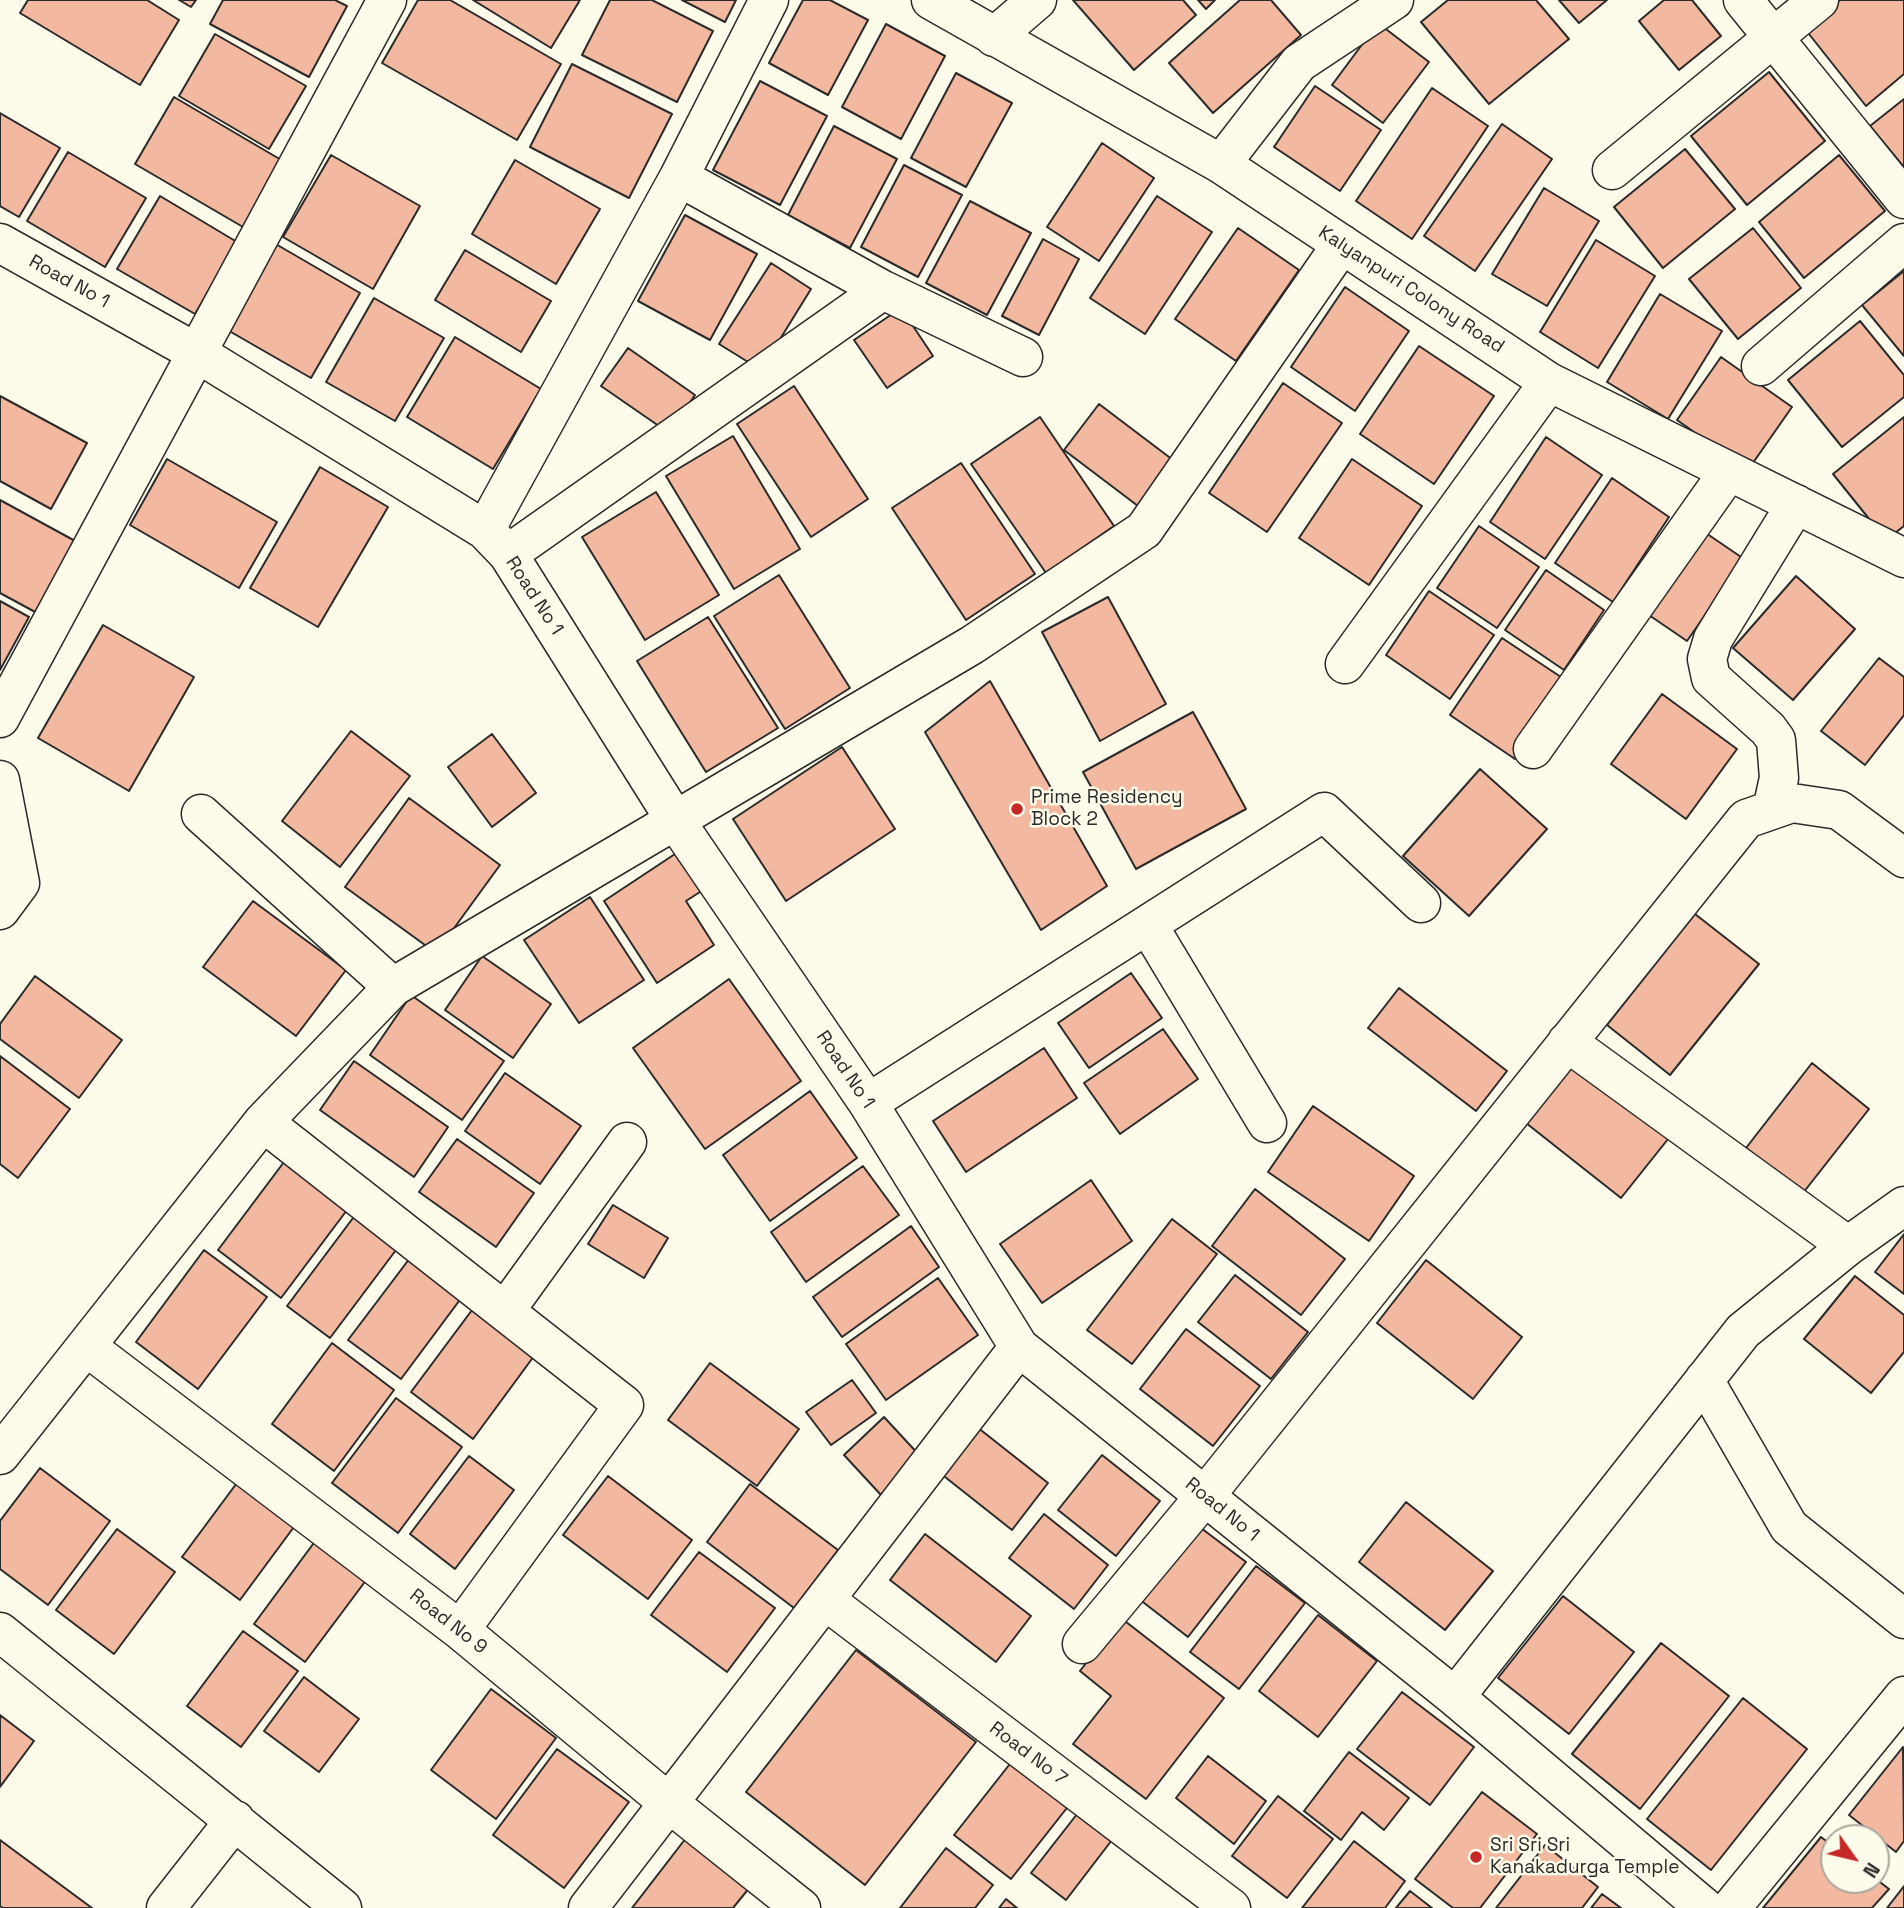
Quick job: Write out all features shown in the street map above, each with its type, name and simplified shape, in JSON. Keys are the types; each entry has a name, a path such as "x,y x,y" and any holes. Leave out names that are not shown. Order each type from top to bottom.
{"street":[{"path":"0,718 387,0"},
{"path":"497,542 769,0"},
{"name":"Kalyanpuri Colony Road","path":"931,0 1220,164 1549,382 1904,558"},
{"path":"994,37 1037,0"},
{"path":"1220,164 1299,63 1395,0"},
{"path":"1743,0 1904,199"},
{"path":"1612,170 1819,0"},
{"path":"679,177 883,290 1023,356"},
{"name":"Road No 1","path":"0,243 197,353 497,542 676,821 868,1104 1019,1347 1455,1698 1705,1908"},
{"path":"1761,366 1904,243"},
{"path":"0,1455 263,1122 393,987 972,645 1144,530 1342,244"},
{"path":"497,542 883,290"},
{"path":"1345,664 1549,382"},
{"path":"1533,749 1730,471"},
{"path":"1772,810 1779,778 1776,740 1768,729 1711,678 1707,659 1713,639 1796,505"},
{"path":"0,780 19,883 0,910"},
{"path":"1082,1644 1205,1496 1746,819 1792,803 1839,810 1904,858"},
{"path":"868,1104 1324,812 1421,903"},
{"path":"201,814 393,987"},
{"path":"1148,925 1267,1123"},
{"path":"1567,1042 1848,1246"},
{"path":"263,1122 624,1405 460,1630"},
{"path":"505,1311 627,1142"},
{"path":"1455,1698 1743,1331 1848,1246 1904,1206"},
{"name":"Road No 9","path":"87,1347 460,1630 801,1908"},
{"path":"588,1908 1019,1347"},
{"path":"1704,1380 1789,1527 1904,1619"},
{"name":"Road No 7","path":"825,1600 1231,1908"},
{"path":"0,1632 342,1908"},
{"path":"1731,1908 1898,1717"},
{"path":"166,1908 235,1820"}],"building":[{"path":"28,0 147,0 179,20 140,85 20,13"},
{"path":"179,0 196,0 191,7"},
{"path":"223,0 335,0 347,6 309,77 210,24"},
{"path":"418,0 450,0 561,64 517,140 382,63"},
{"path":"473,0 580,0 551,48"},
{"path":"610,0 652,0 713,31 677,102 582,55"},
{"path":"682,0 736,0 725,22"},
{"path":"803,0 830,0 868,20 828,95 769,63"},
{"path":"1073,0 1183,0 1196,15 1134,70"},
{"path":"1198,0 1215,0 1206,9"},
{"path":"1240,0 1271,0 1301,35 1213,113 1169,63"},
{"path":"1448,0 1536,0 1569,39 1489,104 1421,22"},
{"path":"1559,0 1607,0 1579,23"},
{"path":"1664,0 1692,0 1721,36 1679,70 1639,21"},
{"path":"1840,0 1904,0 1904,74 1866,106 1805,29"},
{"path":"1378,23 1429,62 1383,123 1332,85"},
{"path":"886,24 945,56 901,139 842,107"},
{"path":"215,34 306,86 269,149 179,96"},
{"path":"572,64 672,114 629,198 530,147"},
{"path":"1769,72 1825,141 1747,205 1691,136"},
{"path":"956,73 1012,103 966,187 911,158"},
{"path":"760,81 827,116 780,205 713,170"},
{"path":"1315,86 1381,130 1340,191 1274,147"},
{"path":"1432,88 1488,126 1412,239 1356,201"},
{"path":"174,97 283,161 243,227 135,164"},
{"path":"1904,99 1904,167 1870,126"},
{"path":"0,113 60,148 19,217 0,206"},
{"path":"1502,124 1552,159 1475,271 1424,236"},
{"path":"834,126 897,159 850,248 788,215"},
{"path":"1102,143 1154,178 1099,261 1047,227"},
{"path":"1685,149 1735,209 1663,268 1614,207"},
{"path":"68,152 146,198 105,267 27,221"},
{"path":"331,155 420,206 373,289 283,237"},
{"path":"1839,155 1885,211 1804,278 1759,222"},
{"path":"515,160 600,209 556,284 472,234"},
{"path":"904,165 962,195 918,277 861,247"},
{"path":"1544,188 1599,221 1547,306 1492,274"},
{"path":"160,196 237,242 195,314 117,269"},
{"path":"1157,196 1212,232 1145,334 1090,298"},
{"path":"970,201 1031,233 987,315 926,283"},
{"path":"685,215 757,254 710,340 638,301"},
{"path":"1238,228 1299,270 1236,361 1175,319"},
{"path":"1753,228 1801,288 1738,339 1689,279"},
{"path":"1043,239 1079,259 1039,335 1002,316"},
{"path":"1596,240 1655,276 1598,368 1540,332"},
{"path":"274,243 360,293 311,378 224,328"},
{"path":"465,250 551,301 521,352 435,300"},
{"path":"771,263 811,289 761,370 719,344"},
{"path":"1904,271 1904,356 1862,305"},
{"path":"1345,287 1409,331 1355,411 1291,367"},
{"path":"1660,294 1722,331 1668,419 1607,382"},
{"path":"374,298 444,338 395,421 326,382"},
{"path":"901,308 933,356 887,388 854,340"},
{"path":"1860,321 1904,375 1904,397 1842,447 1788,380"},
{"path":"455,337 541,389 493,469 407,417"},
{"path":"1419,346 1494,396 1434,484 1360,434"},
{"path":"628,348 695,395 669,433 601,386"},
{"path":"1721,357 1792,407 1748,470 1677,420"},
{"path":"1283,383 1342,423 1267,532 1209,493"},
{"path":"794,386 868,499 811,537 737,424"},
{"path":"0,396 87,443 51,509 0,481"},
{"path":"1099,404 1173,460 1138,506 1064,450"},
{"path":"1040,417 1114,526 1046,573 971,464"},
{"path":"1904,417 1904,526 1886,540 1833,474"},
{"path":"733,436 800,549 734,589 666,476"},
{"path":"1546,437 1602,475 1545,559 1490,522"},
{"path":"167,459 277,522 239,588 130,525"},
{"path":"1352,459 1422,506 1369,585 1299,538"},
{"path":"961,463 1035,574 966,620 892,508"},
{"path":"320,467 388,507 318,627 250,588"},
{"path":"1612,478 1669,517 1613,602 1555,563"},
{"path":"656,492 719,595 645,640 582,537"},
{"path":"0,500 77,542 37,613 0,593"},
{"path":"1479,526 1539,567 1497,628 1437,588"},
{"path":"1700,529 1744,559 1687,641 1643,611"},
{"path":"1546,570 1604,610 1564,670 1505,630"},
{"path":"779,575 850,688 785,729 714,616"},
{"path":"1796,576 1855,629 1793,700 1733,648"},
{"path":"1429,591 1494,635 1450,699 1386,655"},
{"path":"1108,597 1166,704 1100,741 1042,632"},
{"path":"0,601 29,617 0,670"},
{"path":"708,617 778,728 706,772 637,661"},
{"path":"103,625 194,677 129,791 38,738"},
{"path":"1502,638 1567,681 1515,759 1450,715"},
{"path":"1879,658 1904,677 1904,715 1865,765 1821,731"},
{"name":"Prime Residency Block 2","path":"990,681 1107,886 1041,930 925,732"},
{"path":"1662,694 1737,749 1686,819 1611,764"},
{"path":"1193,712 1246,809 1136,869 1083,772"},
{"path":"351,731 410,776 340,867 282,821"},
{"path":"492,734 536,793 492,827 448,767"},
{"path":"842,747 895,829 786,901 733,819"},
{"path":"1480,769 1547,829 1469,916 1403,856"},
{"path":"409,798 500,865 436,953 345,887"},
{"path":"678,852 703,890 686,901 714,945 657,983 604,901"},
{"path":"590,897 644,980 579,1023 524,940"},
{"path":"253,901 346,970 296,1036 203,967"},
{"path":"1695,914 1759,964 1670,1075 1607,1025"},
{"path":"482,956 551,1004 513,1058 445,1010"},
{"path":"1131,973 1162,1018 1089,1068 1058,1023"},
{"path":"35,976 122,1040 79,1098 0,1039 0,1024"},
{"path":"729,979 801,1081 705,1149 633,1048"},
{"path":"1399,988 1507,1071 1476,1111 1368,1028"},
{"path":"411,995 504,1061 462,1120 370,1055"},
{"path":"1163,1029 1198,1079 1120,1134 1084,1083"},
{"path":"1044,1048 1077,1098 966,1172 933,1121"},
{"path":"1581,1053 1676,1129 1621,1198 1526,1123"},
{"path":"0,1056 70,1109 18,1178 0,1164"},
{"path":"354,1061 448,1127 414,1177 320,1110"},
{"path":"1812,1063 1869,1109 1803,1193 1746,1148"},
{"path":"505,1073 581,1126 540,1184 465,1131"},
{"path":"810,1091 857,1158 770,1221 723,1155"},
{"path":"1313,1106 1414,1176 1369,1241 1268,1172"},
{"path":"457,1139 534,1193 496,1247 419,1192"},
{"path":"287,1158 350,1206 281,1298 218,1250"},
{"path":"863,1166 899,1215 806,1282 771,1232"},
{"path":"1091,1180 1132,1241 1042,1303 1000,1244"},
{"path":"1255,1189 1345,1259 1301,1315 1212,1246"},
{"path":"613,1205 668,1238 644,1278 588,1244"},
{"path":"356,1214 399,1246 330,1338 287,1306"},
{"path":"1172,1219 1217,1254 1132,1364 1087,1330"},
{"path":"911,1226 939,1267 842,1337 813,1297"},
{"path":"1904,1234 1904,1294 1875,1272"},
{"path":"204,1250 267,1297 198,1389 136,1342"},
{"path":"413,1254 465,1293 401,1379 348,1340"},
{"path":"1426,1260 1522,1337 1473,1399 1377,1323"},
{"path":"1235,1275 1308,1332 1271,1379 1198,1322"},
{"path":"1855,1276 1904,1315 1904,1352 1871,1393 1804,1339"},
{"path":"938,1278 978,1335 886,1400 846,1344"},
{"path":"475,1306 537,1352 473,1439 411,1392"},
{"path":"1186,1329 1260,1386 1213,1446 1140,1389"},
{"path":"332,1343 394,1390 334,1471 272,1424"},
{"path":"710,1363 799,1429 757,1486 668,1420"},
{"path":"852,1380 876,1413 831,1445 806,1412"},
{"path":"396,1398 462,1447 398,1533 332,1483"},
{"path":"884,1417 921,1457 881,1495 844,1455"},
{"path":"977,1427 1048,1483 1012,1530 940,1473"},
{"path":"1102,1455 1160,1501 1116,1556 1058,1510"},
{"path":"469,1456 514,1490 455,1569 410,1534"},
{"path":"40,1468 110,1521 48,1605 0,1569 0,1521"},
{"path":"245,1472 302,1516 240,1600 182,1557"},
{"path":"608,1476 692,1540 648,1599 563,1535"},
{"path":"750,1484 838,1550 794,1608 707,1542"},
{"path":"1406,1502 1493,1571 1445,1630 1359,1562"},
{"path":"1044,1514 1108,1565 1074,1609 1009,1558"},
{"path":"1197,1525 1246,1562 1188,1637 1139,1599"},
{"path":"117,1529 175,1572 114,1654 56,1610"},
{"path":"925,1534 1031,1616 996,1662 890,1580"},
{"path":"316,1540 367,1579 305,1662 254,1624"},
{"path":"699,1552 775,1608 727,1672 651,1615"},
{"path":"1256,1566 1305,1603 1239,1689 1190,1652"},
{"path":"1563,1596 1634,1652 1569,1734 1498,1678"},
{"path":"1318,1615 1377,1661 1318,1737 1259,1691"},
{"path":"1121,1618 1224,1698 1146,1799 1073,1744 1111,1696 1080,1671"},
{"path":"243,1631 298,1671 241,1747 187,1706"},
{"path":"1661,1643 1729,1696 1640,1809 1572,1754"},
{"path":"856,1650 976,1742 865,1885 746,1792"},
{"path":"304,1677 359,1719 319,1772 264,1731"},
{"path":"491,1689 556,1738 496,1819 431,1770"},
{"path":"1402,1692 1474,1747 1430,1805 1357,1749"},
{"path":"1743,1698 1807,1749 1711,1870 1647,1819"},
{"path":"0,1715 34,1741 0,1787"},
{"path":"1903,1747 1904,1841 1896,1852 1890,1847 1890,1824 1860,1824 1849,1815"},
{"path":"557,1749 629,1802 564,1888 493,1835"},
{"path":"1349,1752 1409,1798 1384,1830 1362,1812 1341,1840 1304,1811"},
{"path":"1208,1756 1266,1801 1234,1844 1176,1798"},
{"path":"1013,1760 1070,1804 1011,1879 954,1835"},
{"name":"Sri Sri Sri Kanakadurga Temple","path":"1482,1792 1537,1834 1480,1908 1453,1908 1415,1879"},
{"path":"1278,1796 1333,1839 1287,1898 1232,1856"},
{"path":"1081,1809 1115,1836 1066,1900 1031,1873"},
{"path":"686,1838 750,1887 733,1908 632,1908"},
{"path":"1820,1838 1820,1894 1885,1894 1872,1908 1763,1908"},
{"path":"0,1840 92,1908 0,1906"},
{"path":"1354,1841 1405,1881 1385,1908 1302,1908"},
{"path":"1545,1845 1598,1887 1582,1908 1496,1908"},
{"path":"946,1848 993,1885 975,1908 900,1908"},
{"path":"1904,1886 1904,1908 1887,1908"},
{"path":"1410,1891 1432,1908 1396,1908"},
{"path":"1602,1894 1621,1908 1591,1908"},
{"path":"1006,1899 1017,1908 999,1908"}],"place":[{"name":"Prime Residency Block 2","path":"1017,809"},
{"name":"Sri Sri Sri Kanakadurga Temple","path":"1476,1857"}]}
